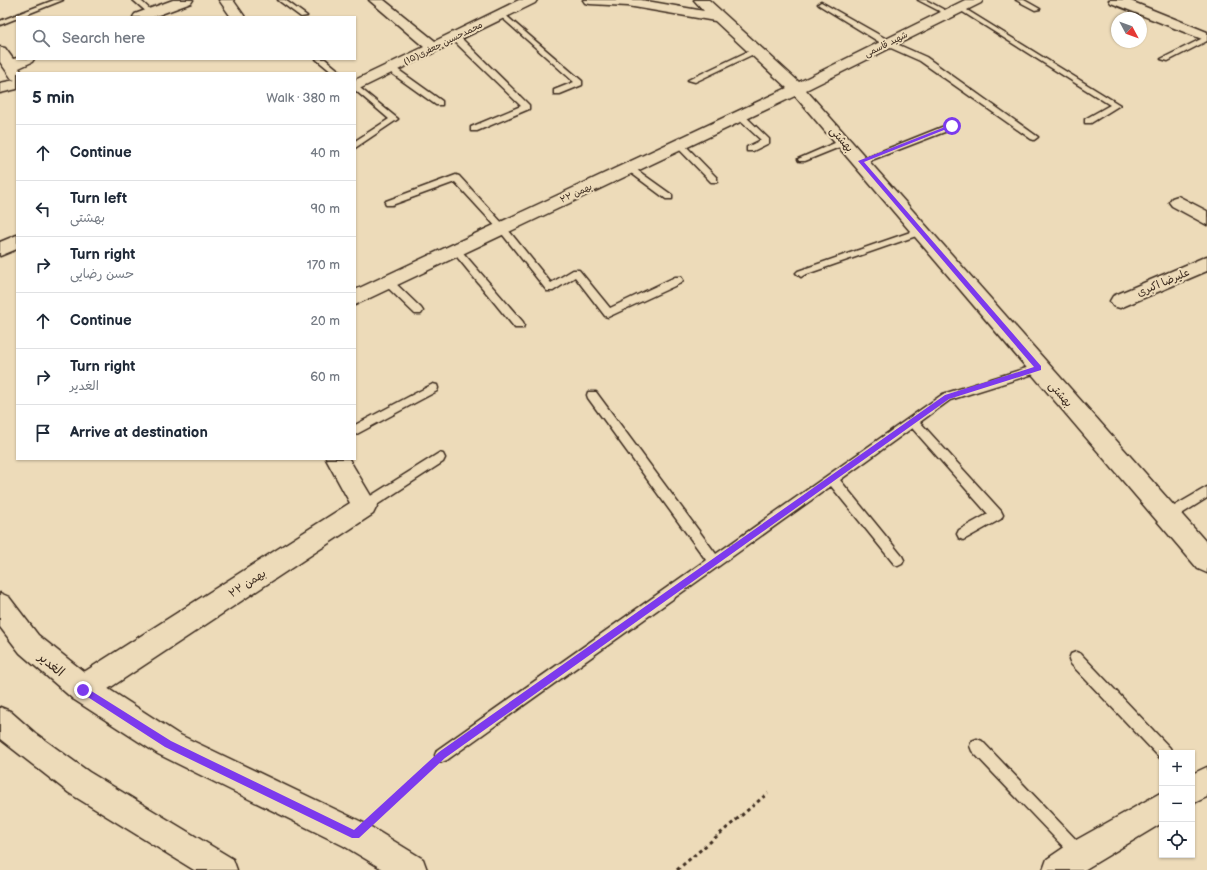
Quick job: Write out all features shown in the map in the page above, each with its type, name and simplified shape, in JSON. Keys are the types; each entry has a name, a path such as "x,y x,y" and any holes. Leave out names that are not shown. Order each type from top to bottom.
{"street":[{"path":"145,15 186,0"},
{"path":"226,0 237,16"},
{"path":"376,0 433,47"},
{"path":"590,0 628,2 718,16"},
{"name":"بهشتی","path":"701,0 797,89 922,231 1038,368 1207,561"},
{"name":"شهید قاسمی","path":"797,89 976,0"},
{"name":"محمدحسین جعفری(۱۵)","path":"356,85 501,14 524,1"},
{"path":"1126,2 1207,38"},
{"path":"0,52 13,71 26,60"},
{"path":"0,88 16,84"},
{"name":"۲۲ بهمن","path":"356,298 797,89"},
{"path":"1178,202 1207,219"},
{"path":"0,249 16,242"},
{"name":"علیرضا اکبری","path":"1120,301 1207,263"},
{"path":"338,460 365,506"},
{"name":"۲۲ بهمن","path":"83,690 365,506"},
{"name":"الغدیر","path":"0,606 28,644 83,690 168,744 355,835 412,870"},
{"path":"0,721 30,748 120,810 222,870"},
{"path":"1069,862 1159,810"}],"lane":[{"path":"18,16 60,0"},
{"path":"136,0 145,15"},
{"path":"281,0 304,16"},
{"path":"921,0 954,11 1116,105 1088,121"},
{"path":"1019,0 1037,9"},
{"path":"821,4 887,43 923,59 1034,137"},
{"path":"501,14 579,83 557,92"},
{"path":"0,23 16,17"},
{"path":"455,37 526,108 474,129"},
{"path":"1165,59 1207,38"},
{"path":"692,80 756,51"},
{"path":"321,60 337,72"},
{"path":"390,68 439,102"},
{"path":"356,87 394,119 356,144"},
{"path":"740,116 766,141 750,149"},
{"path":"861,161 952,126"},
{"path":"802,159 844,142"},
{"path":"679,144 714,180"},
{"path":"630,168 668,197"},
{"path":"389,203 456,178 502,228 550,288 576,272 608,313 678,280"},
{"path":"801,273 922,231"},
{"path":"456,250 519,325"},
{"path":"388,282 418,312"},
{"path":"442,755 947,397 1038,368"},
{"path":"356,429 433,388"},
{"path":"592,395 715,562"},
{"path":"913,421 997,515 963,534"},
{"path":"365,506 439,458"},
{"path":"832,479 898,560"},
{"path":"1168,516 1207,492"},
{"path":"1076,659 1162,750"},
{"path":"977,746 1069,862"}],"path":[{"path":"355,835 442,755"},
{"path":"677,870 768,793"}],"route":[{"path":"83,690 168,744 355,835 442,755 947,397 1038,368 861,161 952,126"}]}
